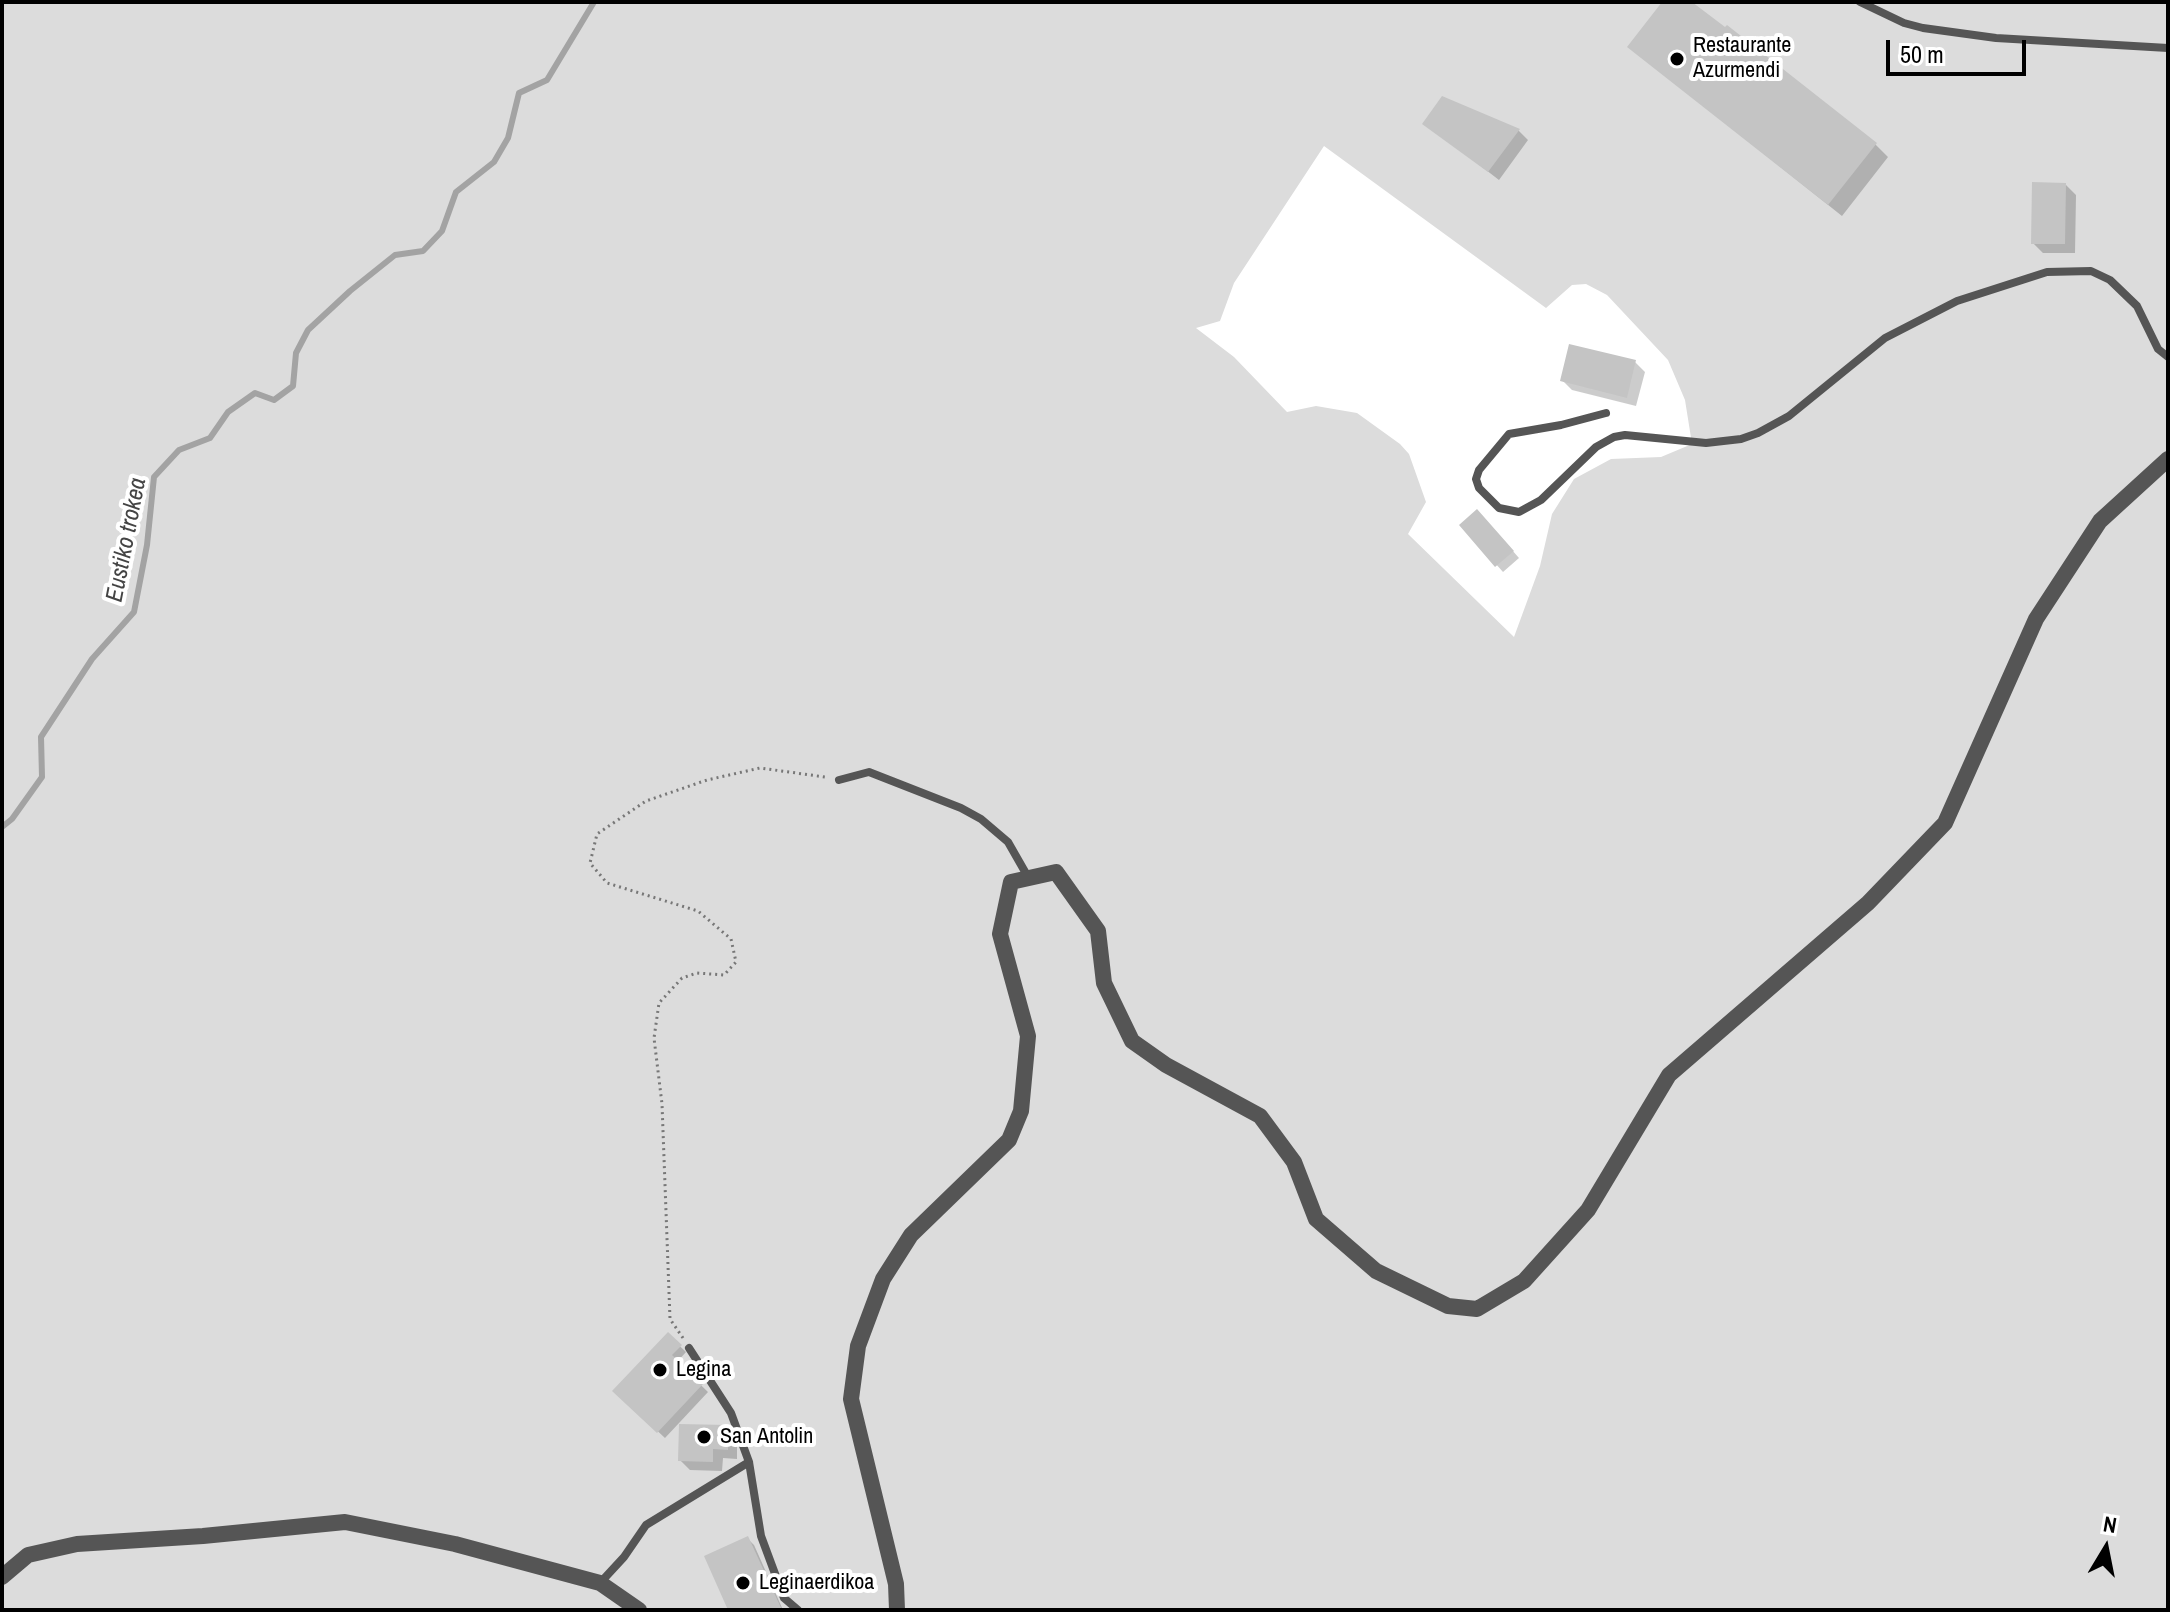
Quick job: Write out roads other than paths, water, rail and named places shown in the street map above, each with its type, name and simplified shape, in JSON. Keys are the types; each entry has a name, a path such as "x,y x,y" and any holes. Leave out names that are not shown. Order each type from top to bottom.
{"street":[{"path":"897,1610 896,1584 851,1399 858,1346 883,1279 911,1235 1009,1140 1021,1111 1028,1036 1000,934 1011,882 1056,872 1098,931 1104,983 1132,1041 1166,1065 1260,1116 1294,1162 1316,1219 1376,1271 1448,1306 1477,1309 1524,1281 1588,1210 1669,1075 1868,903 1945,823 2036,619 2100,521 2168,459"},
{"path":"2,1577 28,1555 77,1544 345,1522 455,1544 600,1583 639,1610"}],"lane":[{"path":"1860,2 1904,23 1933,30 1996,38 2168,48"},
{"path":"1606,413 1509,434 1479,470 1476,479 1479,488 1499,508 1519,512 1541,500 1596,447 1614,437 1625,435 1706,443 1741,439 1758,433 1789,416 1885,338 1957,301 2047,272 2091,271 2110,280 2137,306 2158,349 2168,357"},
{"path":"839,780 869,772 974,814 1008,842 1029,878"},
{"path":"689,1348 731,1413 749,1462 761,1536 784,1598 798,1610"},
{"path":"600,1583 624,1557 646,1525 749,1462"}],"waterway":[{"name":"Eustiko trokea","path":"2,827 12,819 42,777 41,737 92,659 134,612 147,545 154,477 179,450 210,438 228,412 255,393 274,400 293,386 296,353 308,330 395,255 423,251 442,231 456,192 494,162 508,138 519,93 547,80 594,2"}],"place":[{"name":"Restaurante Azurmendi","path":"1677,59"},
{"name":"Legina","path":"660,1370"},
{"name":"San Antolin","path":"704,1437"},
{"name":"Leginaerdikoa","path":"743,1583"}]}
